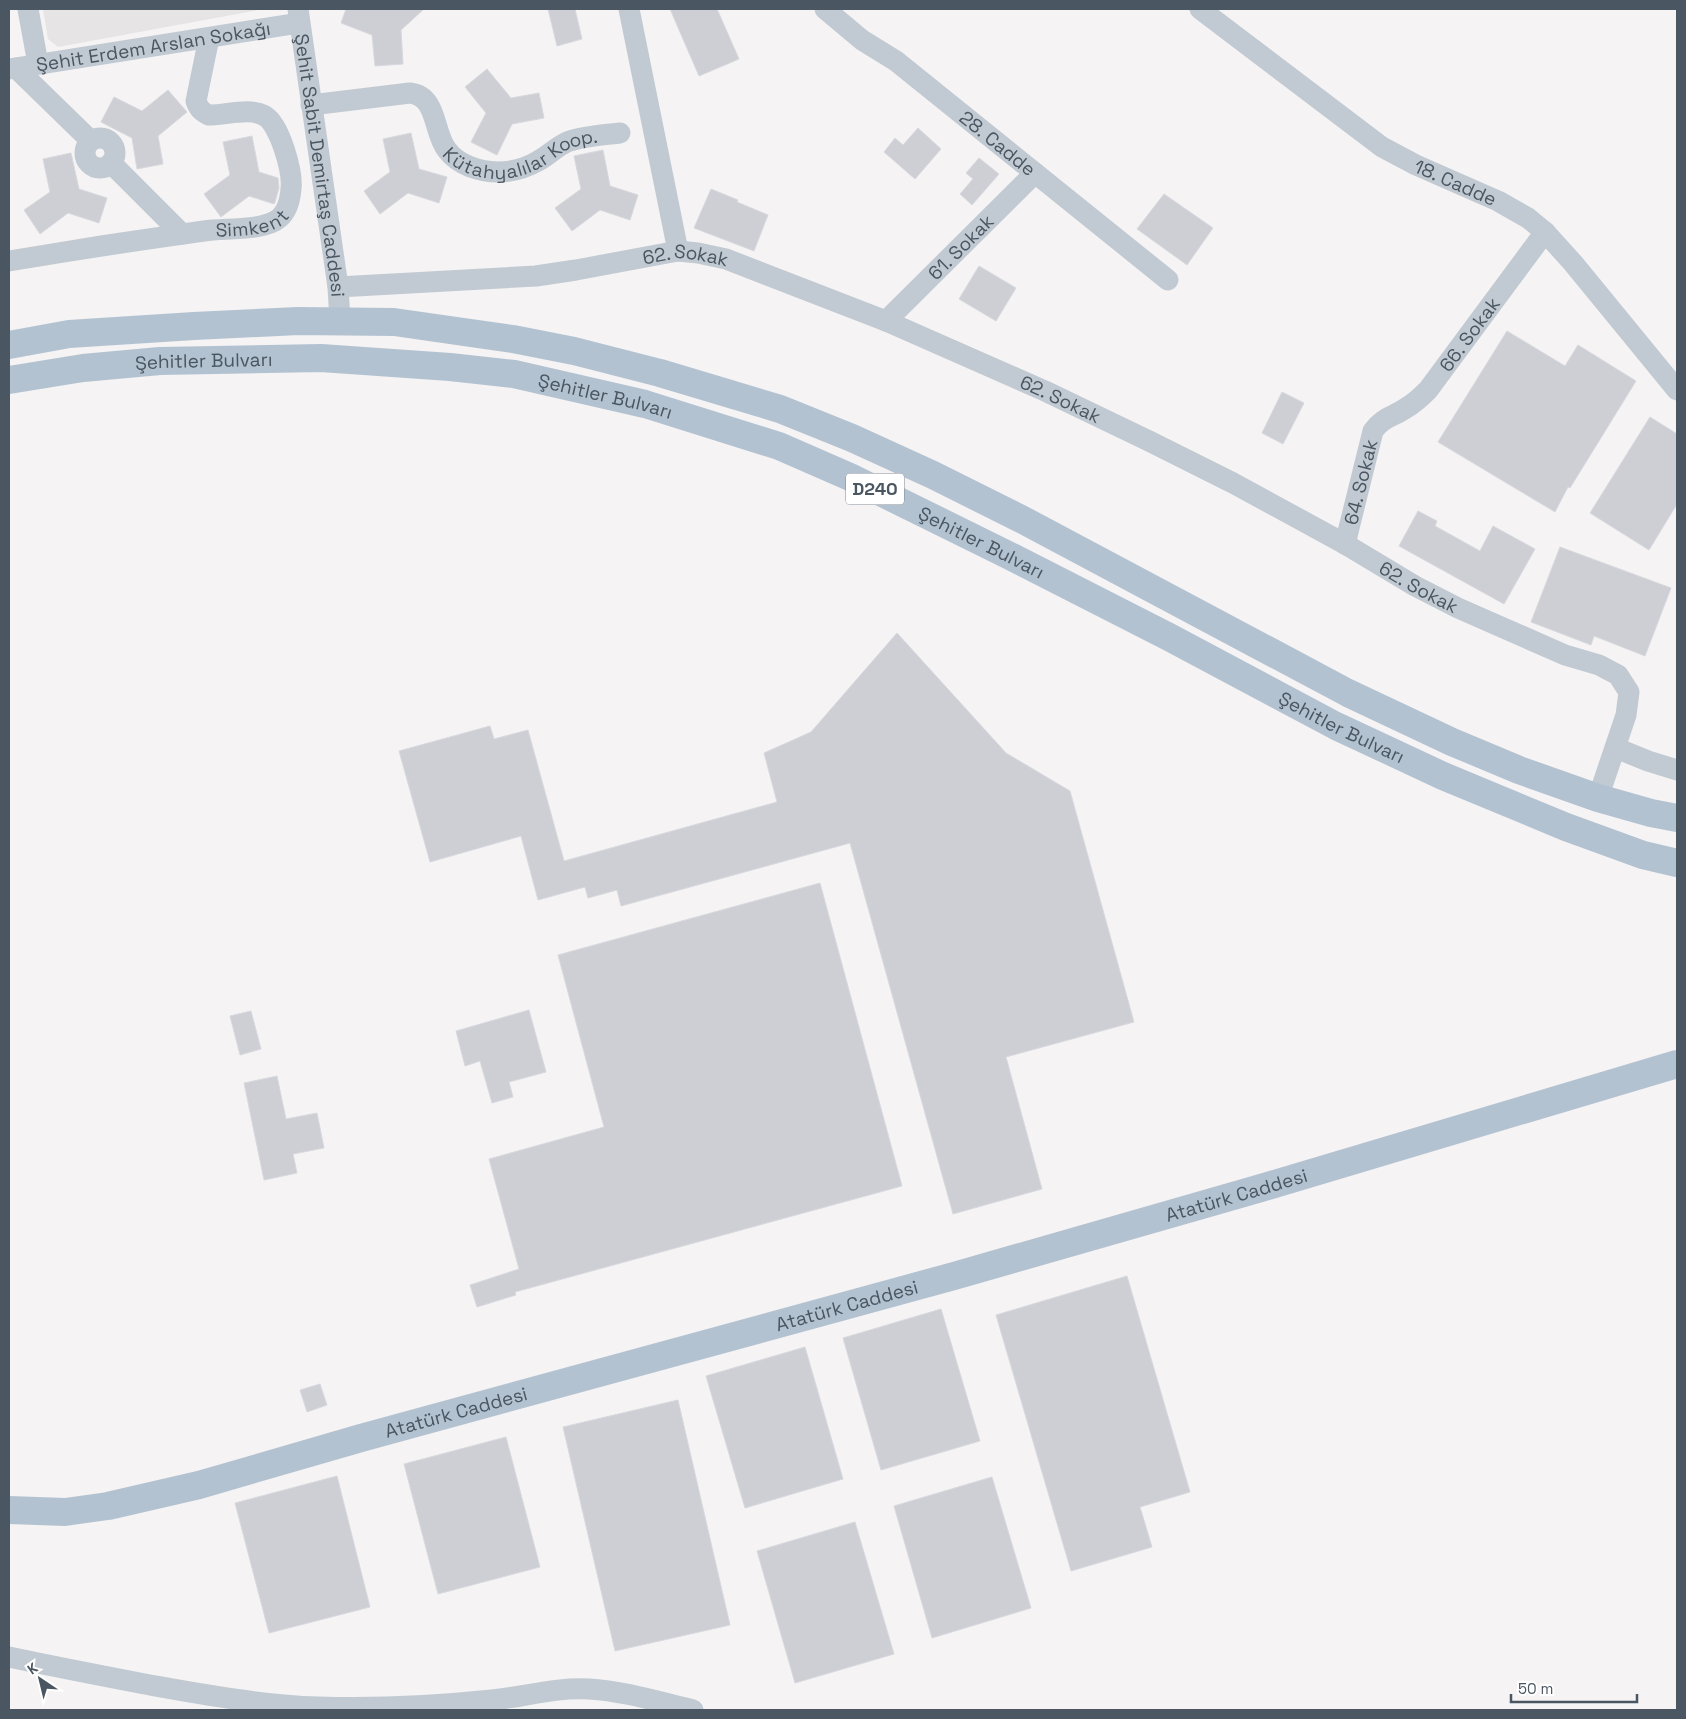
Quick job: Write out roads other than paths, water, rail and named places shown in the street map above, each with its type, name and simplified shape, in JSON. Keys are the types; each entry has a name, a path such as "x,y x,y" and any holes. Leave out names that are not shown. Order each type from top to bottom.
{"main road":[{"name":"Şehitler Bulvarı","path":"9,344 69,334 194,326 340,321 403,323 513,339 574,351 660,373 780,409 852,438 941,479 1023,520 1348,693 1452,742 1518,770 1598,798 1677,818"},
{"name":"Şehitler Bulvarı","path":"9,380 83,368 160,361 321,358 450,367 514,374 646,404 779,446 850,476 1008,554 1336,726 1443,776 1566,827 1643,855 1677,863"},
{"name":"Atatürk Caddesi","path":"9,1510 65,1512 90,1509 190,1488 380,1433 1262,1188 1677,1064"}],"street":[{"path":"28,9 38,64"},
{"path":"629,9 678,251"},
{"name":"28. Cadde","path":"825,9 862,40 896,61 1168,280"},
{"name":"18. Cadde","path":"1200,9 1382,147 1416,165 1515,210 1528,218 1545,232 1573,263 1677,390"},
{"name":"Şehit Erdem Arslan Sokağı","path":"12,68 209,38 298,16"},
{"name":"Şehit Sabit Demirtaş Caddesi","path":"298,16 338,288 340,321"},
{"name":"Simkent","path":"9,261 182,234 263,226 276,221 285,213 291,188 284,149 272,121 254,112 210,115 198,108 196,101 209,38"},
{"path":"12,68 91,141 85,155 89,164 98,168 111,163 182,234"},
{"name":"Kütahyalılar Koop.","path":"311,105 410,93 418,94 427,102 435,118 441,140 457,160 474,168 498,172 517,170 538,161 566,142 580,138 620,133"},
{"name":"61. Sokak","path":"886,321 1035,173"},
{"name":"66. Sokak","path":"1380,422 1406,409 1420,399 1428,390 1545,232"},
{"name":"62. Sokak","path":"338,288 536,276 678,251 698,252 726,259 886,321 988,364 1233,483 1345,544 1415,586 1458,608 1540,644 1599,665 1618,675 1629,692 1626,715 1598,798"},
{"name":"64. Sokak","path":"1345,544 1373,431 1380,422"},
{"path":"1616,748 1648,762 1677,770"},
{"path":"9,1657 246,1701 318,1707 423,1709 564,1689 581,1689 639,1697 693,1710"}]}
